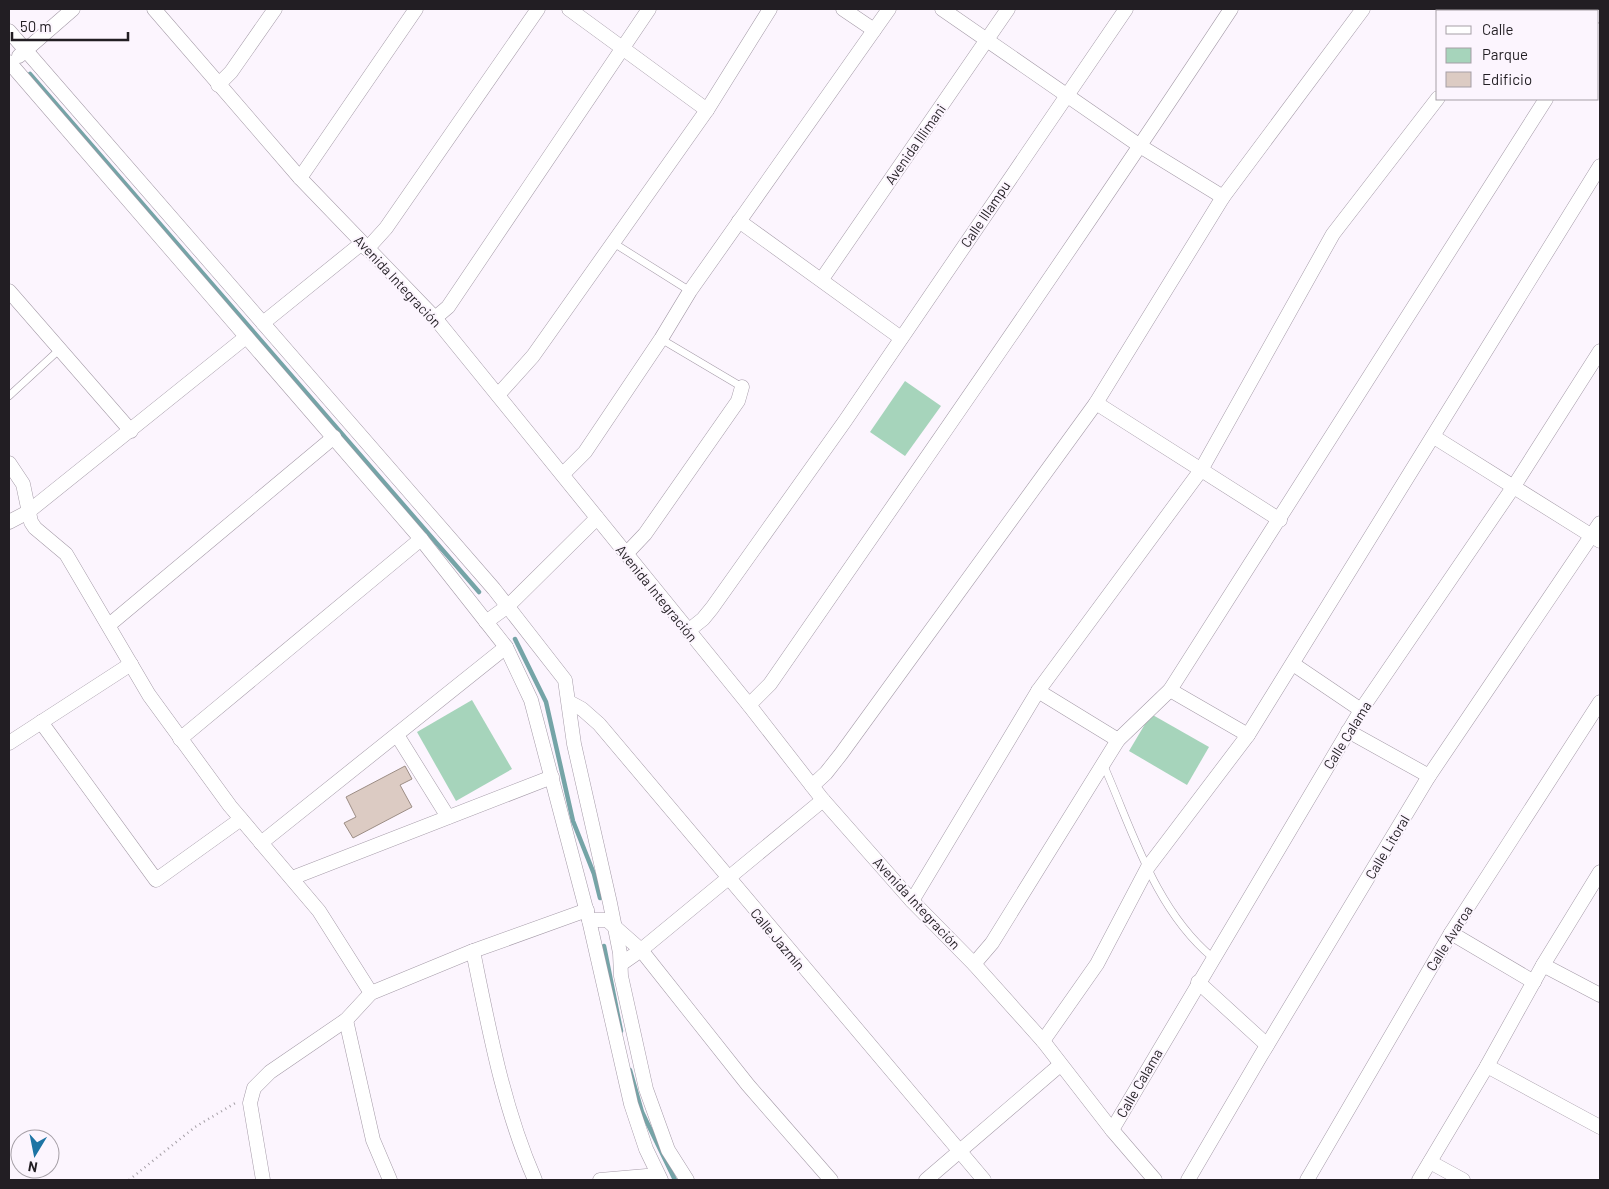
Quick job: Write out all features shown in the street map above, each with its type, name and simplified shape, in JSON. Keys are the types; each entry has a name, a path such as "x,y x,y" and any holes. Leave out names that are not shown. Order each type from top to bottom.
{"street":[{"path":"73,9 9,63 421,539 506,647 531,700 588,915 631,1104 646,1149 660,1178 600,1180"},
{"name":"Avenida Integración","path":"154,9 218,86 300,178 435,318 749,705 823,800 912,900 974,964 1043,1040 1060,1066 1155,1180"},
{"path":"218,86 231,72 275,9"},
{"path":"300,178 416,9"},
{"path":"263,323 365,246 392,220 538,9"},
{"path":"569,9 707,110"},
{"path":"435,318 448,307 649,9"},
{"path":"498,395 533,356 707,110 770,9"},
{"path":"843,9 874,30"},
{"path":"563,474 585,452 661,339 690,291 889,9"},
{"path":"942,9 1065,96 1140,146 1223,197"},
{"name":"Avenida Illimani","path":"822,279 1008,9"},
{"name":"Calle Illampu","path":"688,631 703,619 712,608 845,421 1126,9"},
{"path":"749,705 770,684 1140,146 1231,9"},
{"path":"812,786 841,754 1096,403 1223,197 1363,9"},
{"path":"9,31 508,606 565,680 570,702 574,744 615,926 621,976 646,1089 668,1150 687,1180"},
{"path":"912,900 1038,691 1202,470 1333,234 1436,100"},
{"path":"974,964 992,943 1104,766 1118,740 1170,690 1280,520 1545,100"},
{"path":"1043,1040 1097,964 1148,867 1248,735 1434,438 1600,166"},
{"path":"739,221 822,279 901,338"},
{"path":"9,291 131,431"},
{"path":"9,522 28,512 246,337"},
{"name":"Calle Calama","path":"1112,1130 1212,957 1361,710 1514,486 1600,351"},
{"path":"626,554 645,534 738,401 742,387"},
{"path":"1096,403 1280,520"},
{"path":"109,625 334,437"},
{"path":"1434,438 1514,486 1596,539"},
{"path":"9,463 23,484 28,512 35,528 66,554 149,695 241,819 319,911 371,992"},
{"path":"486,622 508,606 597,518"},
{"name":"Calle Litoral","path":"1188,1180 1429,776 1596,539 1600,523"},
{"path":"180,739 421,539"},
{"path":"261,843 506,647"},
{"path":"9,743 131,664"},
{"path":"1293,664 1361,710"},
{"path":"1170,690 1248,735"},
{"path":"1038,691 1118,740"},
{"name":"Calle Jazmín","path":"570,702 582,709 599,724 984,1180"},
{"name":"Calle Avaroa","path":"1307,1180 1451,933 1600,702"},
{"path":"41,722 156,880 241,819"},
{"path":"1348,731 1429,776"},
{"path":"396,735 448,817"},
{"path":"292,878 552,777"},
{"path":"621,964 641,950 823,800"},
{"path":"1419,1180 1488,1066 1543,966 1600,872"},
{"path":"263,1180 250,1111 252,1093 260,1081 270,1072 346,1020 371,992 472,951 588,915 607,920 641,950 748,1085 831,1180"},
{"path":"1451,933 1534,982"},
{"path":"472,951 502,1089 520,1146 534,1180"},
{"path":"1543,966 1600,995"},
{"path":"1198,982 1267,1045"},
{"path":"346,1020 373,1140 390,1180"},
{"path":"926,1180 1060,1066"},
{"path":"1488,1066 1600,1127"},
{"path":"1430,1162 1463,1180"}],"lane":[{"path":"612,242 690,291"},
{"path":"661,339 742,387"},
{"path":"9,396 60,349"},
{"path":"1104,766 1154,885 1167,905 1212,957"}],"path":[{"path":"129,1180 195,1127 252,1093"}],"green space":[{"path":"905,381 941,406 905,456 870,432"},
{"path":"472,700 512,769 456,801 417,732"},
{"path":"1151,714 1209,747 1187,785 1129,751"}],"building":[{"path":"405,766 412,779 400,785 412,807 353,838 344,823 356,817 346,797"}],"waterway":[{"path":"30,74 479,592"},
{"path":"515,639 546,702 573,821 594,874 600,898"},
{"path":"604,946 621,1031"},
{"path":"630,1070 642,1112 675,1180"}]}
